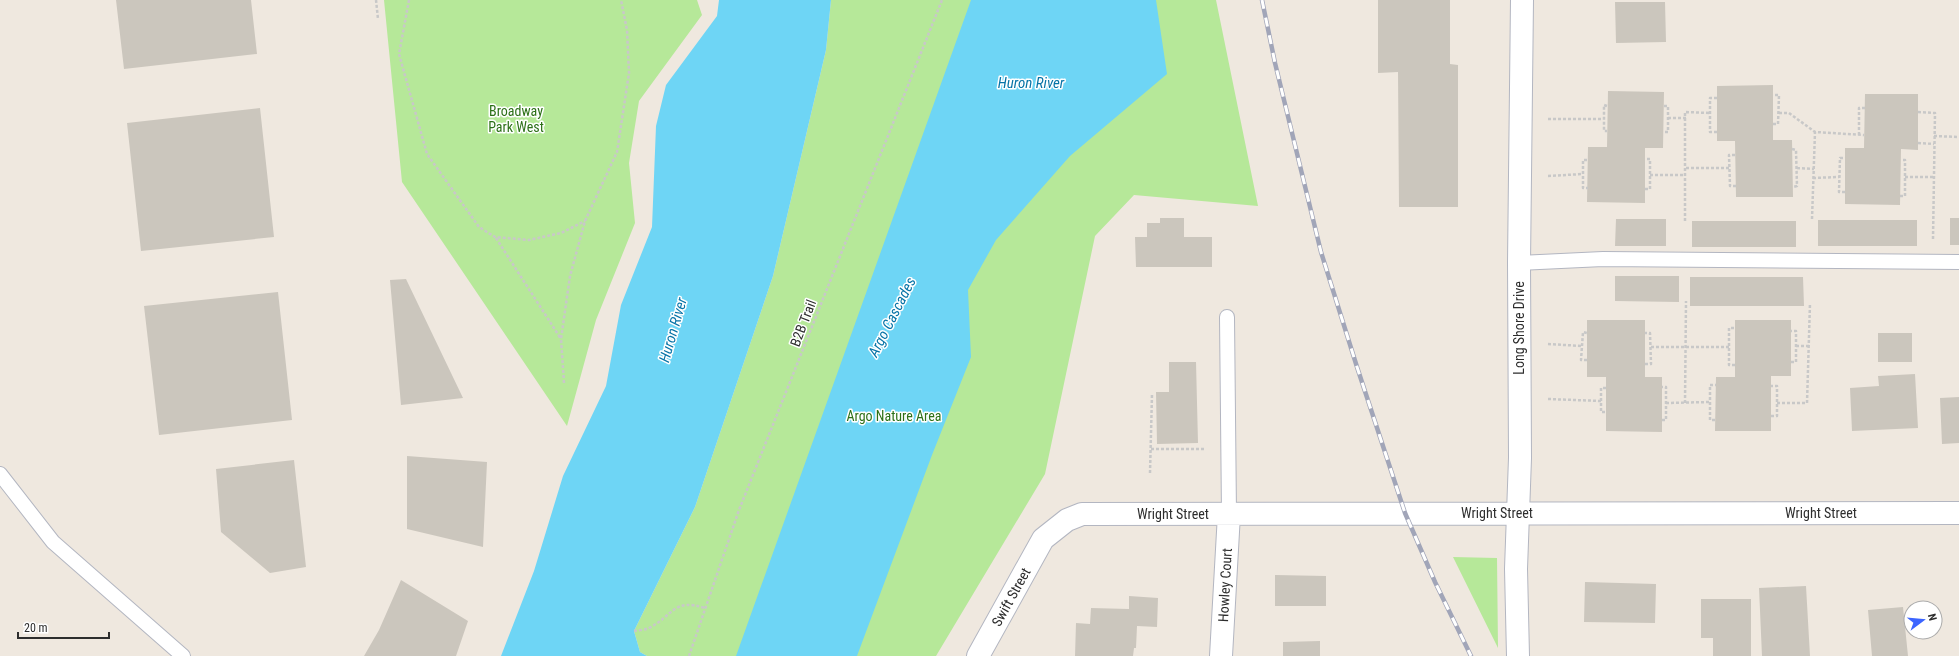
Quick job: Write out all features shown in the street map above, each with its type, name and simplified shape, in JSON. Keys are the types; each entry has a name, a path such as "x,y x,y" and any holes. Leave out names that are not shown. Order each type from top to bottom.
{"street":[{"name":"Long Shore Drive","path":"1518,656 1516,569 1520,458 1519,263 1522,0"},
{"name":"Wright Street","path":"1043,539 1067,520 1082,514 1092,513 1959,513"},
{"name":"Howley Court","path":"1221,656 1229,514"},
{"name":"Swift Street","path":"978,656 1043,539"}],"lane":[{"path":"1519,263 1603,259 1959,262"},
{"path":"1226,317 1229,514"},
{"path":"0,474 53,542 183,656"}],"path":[{"path":"376,0 378,19"},
{"path":"409,0 399,54 427,154 479,227 495,237 561,339"},
{"path":"564,383 561,339 570,276 585,221 617,152 630,73 627,30 621,0"},
{"name":"B2B Trail","path":"689,656 739,510 942,0"},
{"path":"1773,95 1779,95 1778,124 1773,124"},
{"path":"1717,98 1710,98 1710,132 1717,132"},
{"path":"1607,106 1604,106 1603,119 1604,131 1607,132"},
{"path":"1664,106 1668,106 1668,132 1664,132"},
{"path":"1859,135 1859,108 1864,108"},
{"path":"1685,221 1685,112 1710,113"},
{"path":"1918,112 1935,113 1933,261"},
{"path":"1779,113 1789,113 1815,132 1864,135"},
{"path":"1668,118 1686,118"},
{"path":"1548,119 1603,119"},
{"path":"1812,220 1815,132"},
{"path":"1934,136 1959,137"},
{"path":"1918,143 1934,144"},
{"path":"1792,150 1796,150 1797,168 1797,186 1793,187"},
{"path":"1736,155 1729,155 1730,186 1736,186"},
{"path":"1845,158 1840,158 1839,177 1839,192 1845,192"},
{"path":"1645,159 1650,159 1650,189 1645,189"},
{"path":"1587,160 1583,160 1583,188 1588,188"},
{"path":"1900,196 1905,196 1905,160 1901,160"},
{"path":"1686,168 1729,168"},
{"path":"1797,168 1814,169"},
{"path":"1548,176 1583,174"},
{"path":"1650,175 1685,175"},
{"path":"1813,178 1839,177"},
{"path":"1905,177 1934,177"},
{"path":"495,237 529,240 561,233 585,221"},
{"path":"1685,403 1686,301"},
{"path":"1777,403 1808,403 1810,303"},
{"path":"1734,365 1729,365 1729,328 1735,328"},
{"path":"1791,331 1796,331 1796,362 1791,362"},
{"path":"1587,333 1582,332 1581,360 1587,360"},
{"path":"1645,333 1650,333 1651,347 1651,364 1645,364"},
{"path":"1548,344 1582,346"},
{"path":"1795,346 1809,346"},
{"path":"1651,347 1729,347"},
{"path":"1716,385 1710,385 1710,420 1716,420"},
{"path":"1771,386 1777,386 1777,416 1771,416"},
{"path":"1662,387 1666,387 1666,420 1662,420"},
{"path":"1606,388 1601,388 1601,412 1606,412"},
{"path":"1150,473 1152,394"},
{"path":"1548,399 1601,401"},
{"path":"1666,403 1710,402"},
{"path":"1151,449 1227,449"},
{"path":"634,631 648,628 678,606 691,604 705,608"}],"green space":[{"name":"Broadway Park West","path":"384,0 697,0 702,15 639,101 629,163 635,223 596,320 567,426 402,182"},
{"name":"Argo Nature Area","path":"831,0 1216,0 1258,206 1134,195 1095,236 1045,474 936,656 647,656 640,652 634,631 695,507 773,276 826,50"},
{"path":"1453,557 1497,558 1498,648"}],"water":[{"name":"Huron River","path":"719,0 831,0 826,50 773,276 695,507 634,631 640,652 647,656 501,656 534,571 563,476 606,386 621,305 652,227 656,126 666,85 717,16"},
{"name":"Huron River","path":"971,0 1156,0 1167,74 1070,156 996,240 968,290 971,357 932,455 857,656 736,656"}],"building":[{"path":"116,0 251,0 257,54 124,69"},
{"path":"1378,0 1450,0 1450,64 1458,65 1458,207 1399,207 1398,72 1378,73"},
{"path":"1615,2 1665,2 1666,42 1616,43"},
{"path":"1773,85 1773,140 1792,140 1793,197 1736,197 1735,141 1717,141 1717,86"},
{"path":"1608,91 1664,92 1663,148 1645,148 1645,203 1587,202 1588,147 1607,147"},
{"path":"1865,94 1918,94 1918,150 1901,149 1900,205 1845,204 1845,148 1864,148"},
{"path":"260,108 274,237 141,251 127,123"},
{"path":"1160,218 1184,218 1184,237 1212,237 1212,267 1136,267 1135,237 1147,237 1147,223 1160,223"},
{"path":"1950,218 1959,218 1959,245 1950,245"},
{"path":"1616,219 1666,219 1666,246 1615,246"},
{"path":"1818,220 1917,220 1917,246 1818,246"},
{"path":"1692,221 1796,221 1796,247 1692,247"},
{"path":"1615,276 1679,276 1679,302 1615,301"},
{"path":"1690,277 1803,277 1804,306 1690,306"},
{"path":"406,279 463,398 401,405 390,280"},
{"path":"278,292 292,420 159,435 144,306"},
{"path":"1587,320 1645,320 1645,377 1662,377 1662,432 1606,431 1606,377 1587,377"},
{"path":"1735,320 1791,320 1791,376 1771,376 1771,431 1715,431 1716,377 1735,377"},
{"path":"1878,333 1912,333 1912,362 1878,362"},
{"path":"1169,362 1196,362 1198,443 1157,444 1156,392 1169,392"},
{"path":"1915,374 1918,428 1852,431 1850,388 1879,386 1878,376"},
{"path":"1959,397 1959,443 1942,444 1940,398"},
{"path":"407,456 487,462 483,547 407,529"},
{"path":"294,460 306,567 270,573 221,532 216,469"},
{"path":"1275,575 1326,576 1326,606 1275,606"},
{"path":"401,580 468,621 456,656 364,656 379,630"},
{"path":"1585,582 1656,584 1655,623 1584,622"},
{"path":"1806,586 1810,656 1762,656 1759,588"},
{"path":"1129,596 1158,598 1157,627 1137,626 1136,648 1134,648 1133,656 1075,656 1076,623 1090,624 1091,608 1129,609"},
{"path":"1701,599 1751,599 1751,656 1713,656 1713,638 1701,638"},
{"path":"1903,607 1903,640 1906,640 1908,656 1872,656 1868,610"},
{"path":"1320,641 1320,656 1283,656 1283,642"}],"railway":[{"path":"1262,0 1275,63 1321,252 1357,367 1405,513 1435,582 1471,656"}],"water label":[{"name":"Argo Cascades","path":"892,317"}]}
